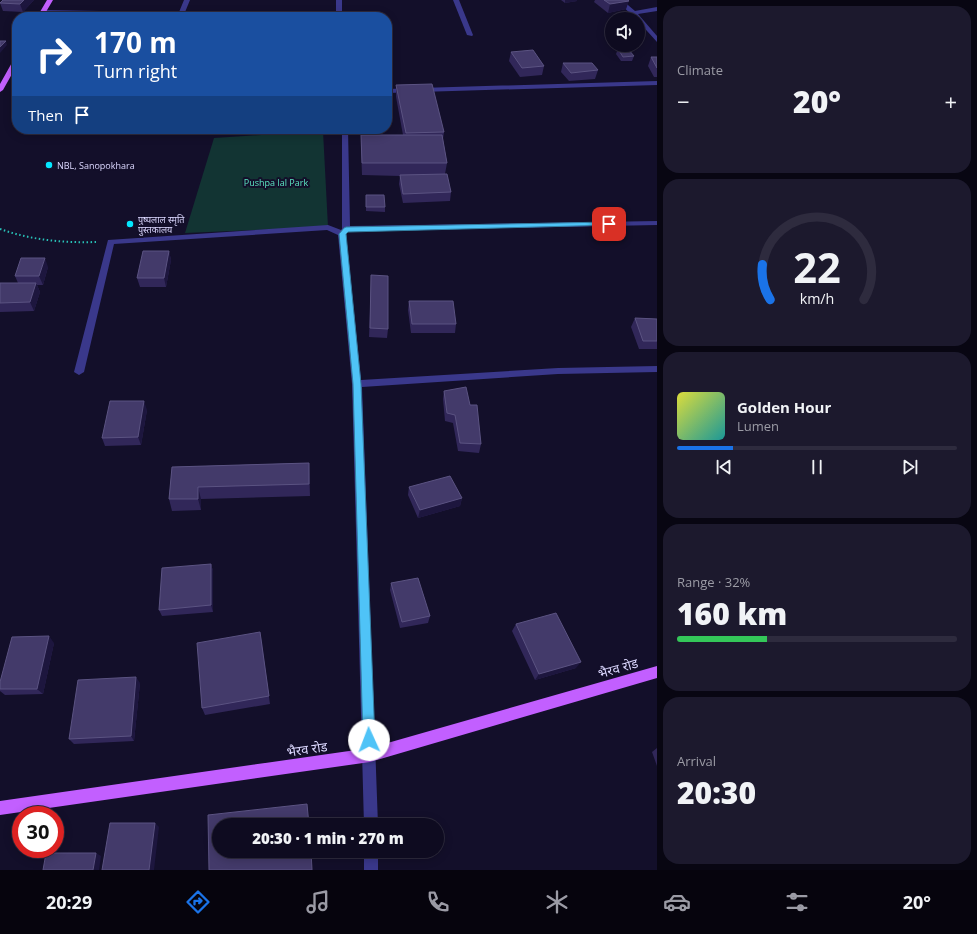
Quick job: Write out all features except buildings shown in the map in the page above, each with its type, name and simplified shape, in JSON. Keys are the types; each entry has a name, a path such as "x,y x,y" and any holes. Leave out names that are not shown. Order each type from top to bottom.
{"main road":[{"path":"43,12 50,0"},
{"path":"0,90 12,68"},
{"name":"भैरव रोड","path":"0,808 370,755 657,672"}],"street":[{"path":"182,12 187,0"},
{"path":"339,0 339,12"},
{"path":"456,0 470,34"},
{"path":"619,0 633,12"},
{"path":"640,12 657,9"},
{"path":"645,26 657,40"},
{"path":"392,91 657,82"},
{"path":"345,134 344,232 357,384 371,818"},
{"path":"79,372 111,242 328,227 344,232 657,223"},
{"path":"357,384 558,371 657,369"},
{"path":"371,858 371,870"}],"path":[{"path":"0,228 10,233 60,243 111,242"}],"green space":[{"name":"Pushpa lal Park","path":"276,134 323,134 328,227 185,233 214,138"}],"place":[{"name":"NBL, Sanopokhara","path":"49,165"},
{"name":"पुष्पलाल स्मृति पुस्तकालय","path":"130,224"}],"route":[{"path":"369,740 357,384 342,234 346,229 609,224"}]}
